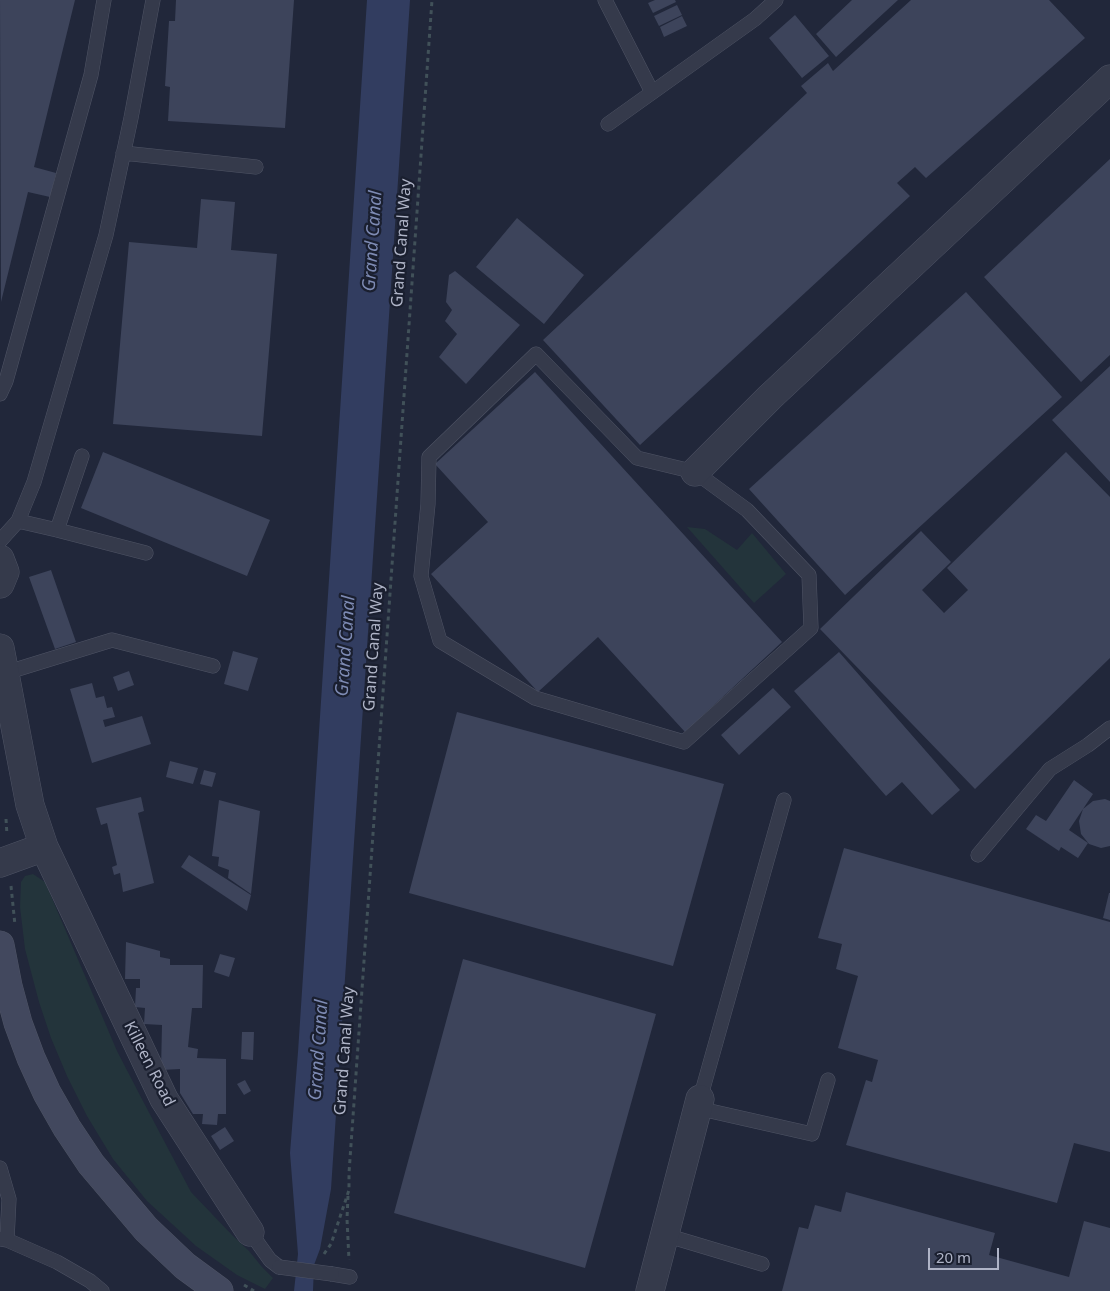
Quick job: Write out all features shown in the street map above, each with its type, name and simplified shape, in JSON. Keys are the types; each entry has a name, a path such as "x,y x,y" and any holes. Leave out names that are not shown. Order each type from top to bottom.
{"street":[{"path":"695,472 770,397 1110,79"},
{"path":"0,559 4,572 0,584"},
{"name":"Killeen Road","path":"2,661 30,806 44,847 164,1099 250,1232"},
{"path":"4,862 44,847"},
{"path":"8,937 8,986 18,1023 47,1093 67,1128 91,1164 146,1229 185,1266 230,1287"},
{"path":"650,1291 698,1103"}],"lane":[{"path":"0,394 6,381 91,75 104,0"},
{"path":"0,541 18,521 34,482 106,235 153,0"},
{"path":"605,0 652,92"},
{"path":"608,124 755,19 776,0"},
{"path":"123,153 256,167"},
{"path":"536,354 636,458 695,472 748,510 809,575 811,628 684,742 535,698 440,641 421,576 428,504 429,457 536,354"},
{"path":"58,530 82,456"},
{"path":"18,521 146,553"},
{"path":"2,661 112,640 213,666"},
{"path":"978,855 1050,769 1088,745 1110,728"},
{"path":"784,800 698,1103 812,1134 828,1080"},
{"path":"0,1168 9,1199 4,1240 57,1262 90,1281 102,1291"},
{"name":"Killeen Road","path":"250,1232 270,1260 279,1267 350,1277"},
{"path":"665,1235 762,1264"}],"path":[{"name":"Grand Canal Way","path":"321,1259 331,1244 348,1190 432,0"},
{"path":"6,811 4,862 8,937"},
{"path":"348,1190 350,1277"},
{"path":"230,1287 248,1287 254,1291"}],"shaded area":[{"path":"687,527 705,529 737,550 752,533 786,574 754,603"},
{"path":"33,874 45,882 117,1051 191,1192 273,1278 265,1289 237,1275 196,1246 147,1201 113,1159 87,1116 51,1038 25,949 20,907 21,882 25,876"}],"water":[{"name":"Grand Canal","path":"367,0 410,0 331,1189 320,1249 314,1265 313,1291 294,1291 298,1254 290,1153"}],"building":[{"path":"0,0 75,0 34,167 56,173 50,197 28,192 1,302"},
{"path":"176,0 294,0 285,128 168,121 170,87 165,86 169,21 175,21"},
{"path":"655,0 675,0 676,2 653,13 648,3"},
{"path":"852,0 898,0 836,57 816,34"},
{"path":"911,0 1049,0 1085,38 926,178 915,167 897,183 910,196 640,445 543,340 807,93 801,86 828,63 833,71"},
{"path":"677,5 682,15 659,26 654,16"},
{"path":"795,15 829,56 802,78 769,38"},
{"path":"682,16 687,26 664,37 660,27"},
{"path":"1110,159 1110,355 1081,382 984,277"},
{"path":"201,199 235,202 231,250 277,254 262,436 113,424 129,242 197,248"},
{"path":"517,218 584,275 544,324 476,267"},
{"path":"455,271 520,325 466,384 439,357 457,334 445,321 452,310 446,302 449,275"},
{"path":"966,292 1062,397 845,595 749,489"},
{"path":"1110,366 1110,482 1052,420"},
{"path":"535,372 782,642 685,732 598,637 538,692 431,574 488,522 435,464"},
{"path":"103,452 270,520 247,576 81,508"},
{"path":"1066,452 1110,497 1110,658 975,789 820,629 921,531 951,562 922,590 944,613 968,590 947,568"},
{"path":"51,570 76,642 55,649 29,577"},
{"path":"233,651 258,658 248,691 224,684"},
{"path":"839,652 960,790 932,815 902,782 886,796 794,691"},
{"path":"129,671 134,685 118,691 113,677"},
{"path":"92,683 96,698 104,696 107,708 112,707 115,717 103,720 105,727 142,716 151,744 92,763 70,689"},
{"path":"773,688 791,707 739,755 721,735"},
{"path":"457,712 724,784 673,966 409,893"},
{"path":"170,761 198,768 193,784 166,777"},
{"path":"204,770 216,773 212,787 200,784"},
{"path":"1074,780 1093,794 1069,830 1088,843 1078,858 1061,847 1059,851 1026,829 1036,815 1046,821"},
{"path":"141,797 144,811 138,813 154,883 123,892 120,873 114,875 112,867 117,865 107,823 101,825 96,808"},
{"path":"1105,799 1110,801 1110,846 1101,848 1089,844 1081,834 1079,821 1083,809 1093,801"},
{"path":"219,800 260,811 251,894 228,878 229,870 218,866 219,857 212,856"},
{"path":"844,848 1110,922 1110,1152 1074,1143 1057,1203 846,1145 866,1080 872,1082 878,1060 838,1048 858,976 836,969 842,944 818,938"},
{"path":"189,855 251,895 247,911 181,867"},
{"path":"1110,893 1110,920 1103,918"},
{"path":"126,942 160,951 160,957 170,959 170,965 203,965 202,1008 192,1008 188,1047 198,1049 197,1058 226,1059 226,1114 218,1114 217,1125 202,1124 203,1114 193,1114 180,1093 180,1069 161,1070 162,1025 144,1024 145,1008 135,1007 136,988 140,988 140,979 125,979"},
{"path":"220,954 235,958 229,977 214,972"},
{"path":"463,959 656,1014 585,1268 394,1213"},
{"path":"242,1032 254,1032 253,1060 241,1059"},
{"path":"245,1080 251,1091 244,1095 237,1084"},
{"path":"225,1127 234,1141 220,1150 211,1136"},
{"path":"846,1192 995,1233 989,1255 1069,1277 1084,1221 1110,1228 1110,1291 782,1291 799,1227 808,1229 815,1205 841,1212"}]}
